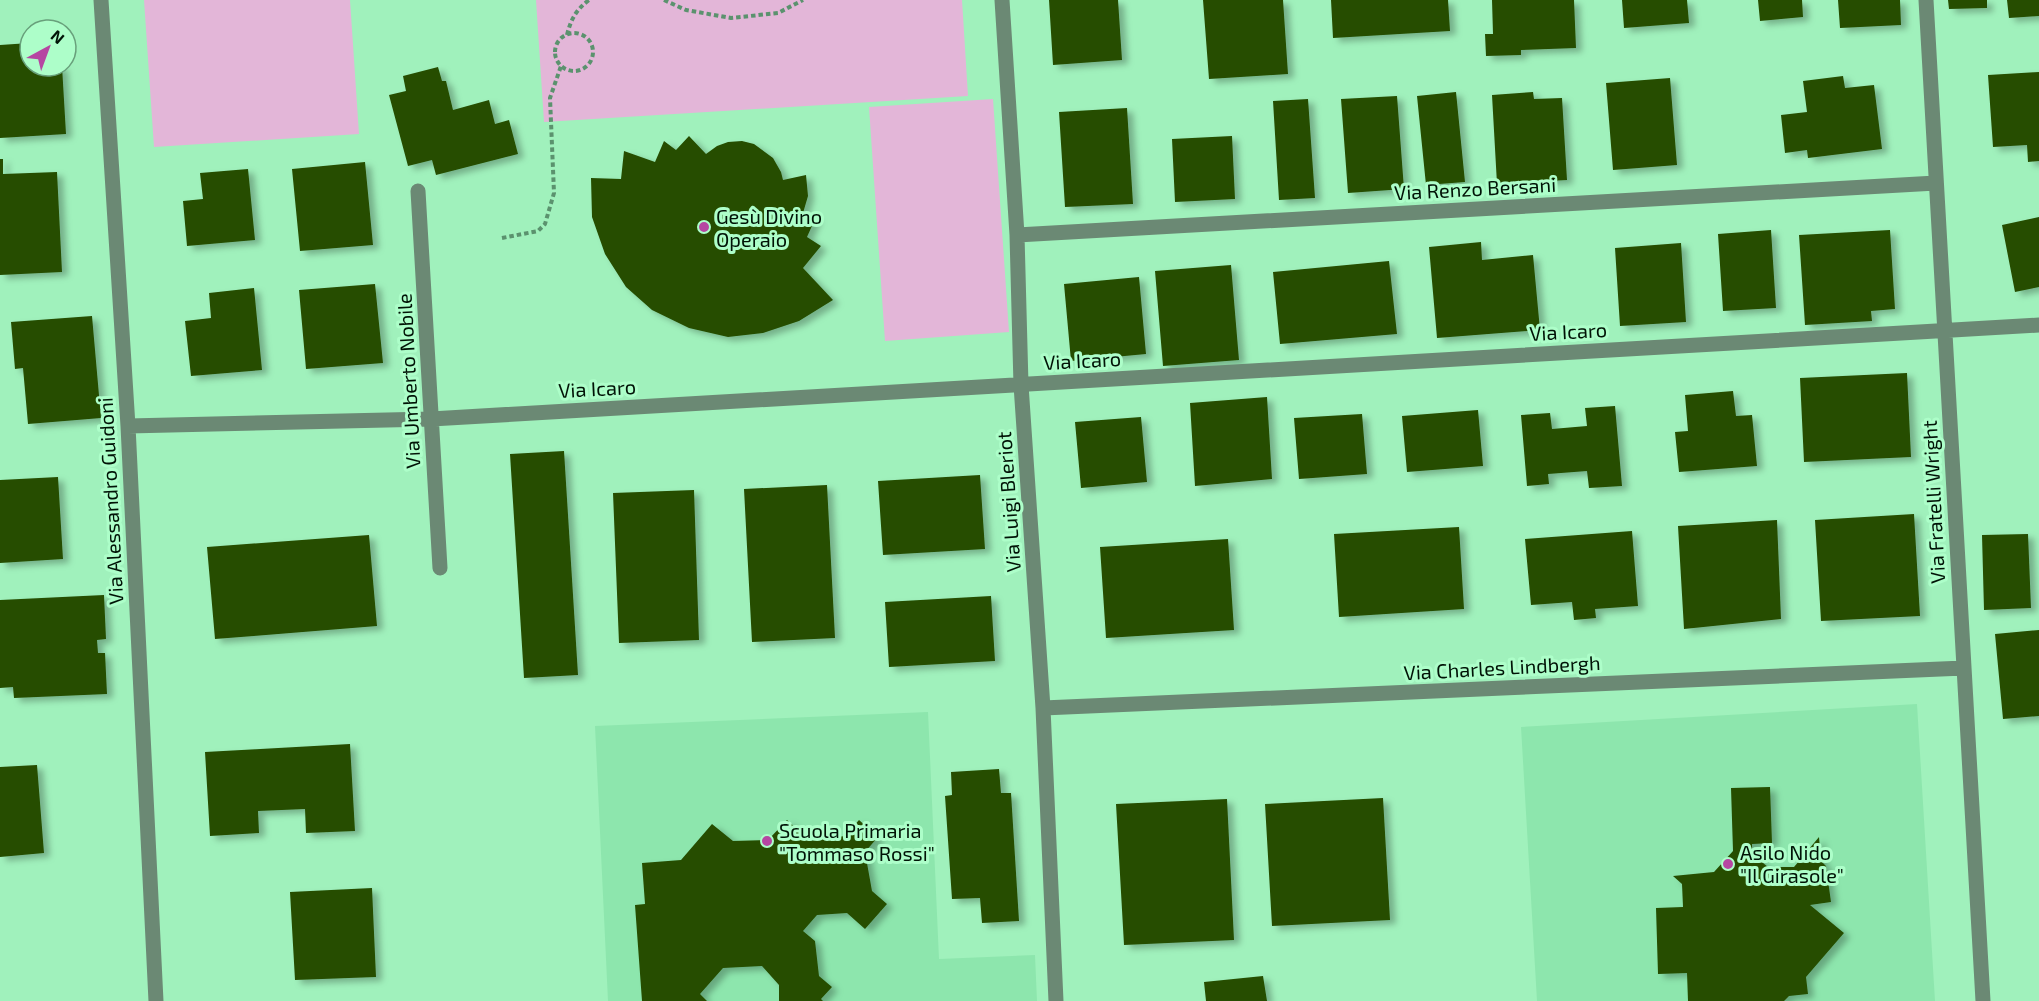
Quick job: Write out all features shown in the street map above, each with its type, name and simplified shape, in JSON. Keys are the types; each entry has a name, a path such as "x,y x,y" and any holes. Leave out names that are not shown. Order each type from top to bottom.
{"street":[{"name":"Via Alessandro Guidoni","path":"101,0 128,426 156,1001"},
{"name":"Via Luigi Bleriot","path":"1002,0 1017,235 1021,385 1043,708 1056,1001"},
{"name":"Via Fratelli Wright","path":"1926,0 1983,1001"},
{"name":"Via Renzo Bersani","path":"1017,235 1936,183"},
{"name":"Via Umberto Nobile","path":"418,191 440,568"},
{"name":"Via Icaro","path":"128,426 431,419 2039,325"},
{"name":"Via Charles Lindbergh","path":"1043,708 1964,668"}],"path":[{"path":"567,35 577,9 589,0"},
{"path":"664,0 686,10 731,18 778,13 802,0"},
{"path":"573,33 585,37 593,47 594,53 585,69 572,71 561,66 557,61 556,49 562,38 573,33"},
{"path":"502,238 538,231 545,224 554,193 550,98 561,66"}],"shaded area":[{"path":"144,0 350,0 359,134 154,147"},
{"path":"536,0 962,0 968,96 544,122"},
{"path":"993,99 1009,332 885,341 869,107"},
{"name":"Asilo Nido \"Il Girasole\"","path":"1917,704 1935,1001 1537,1001 1521,727"},
{"name":"Scuola Primaria \"Tommaso Rossi\"","path":"928,712 939,959 1035,955 1037,1001 608,1001 595,726"}],"building":[{"path":"1049,0 1118,0 1122,60 1053,65"},
{"path":"1203,0 1283,0 1288,74 1209,79"},
{"path":"1331,0 1448,0 1450,31 1333,38"},
{"path":"1492,0 1574,0 1576,48 1521,50 1521,55 1486,56 1485,34 1493,34"},
{"path":"1622,0 1687,0 1689,23 1624,28"},
{"path":"1758,0 1802,0 1803,17 1760,21"},
{"path":"1838,0 1900,0 1901,25 1840,28"},
{"path":"1948,0 1987,0 1987,8 1949,9"},
{"path":"2007,0 2039,0 2039,16 2009,18"},
{"path":"18,44 18,78 63,78 66,134 0,138 0,45"},
{"path":"438,67 442,81 446,81 453,110 489,100 495,124 509,120 518,154 436,175 432,160 408,166 389,95 406,91 403,76"},
{"path":"2039,72 2039,161 2028,162 2027,145 1993,147 1988,75"},
{"path":"1843,76 1845,88 1874,85 1882,149 1808,158 1807,150 1785,153 1781,115 1807,112 1803,81"},
{"path":"1670,78 1677,165 1613,170 1606,83"},
{"path":"1456,92 1465,182 1426,185 1417,96"},
{"path":"1533,92 1534,99 1562,98 1567,180 1497,184 1492,95"},
{"path":"1397,96 1404,189 1348,193 1341,99"},
{"path":"1308,99 1315,198 1279,200 1273,101"},
{"path":"1127,108 1133,204 1065,207 1059,112"},
{"name":"Gesù Divino Operaio","path":"689,136 706,154 728,142 742,141 754,144 773,158 783,180 806,175 808,196 803,213 816,217 807,237 821,246 803,268 833,300 799,321 763,333 728,337 689,328 652,310 626,287 605,254 592,217 591,178 621,179 624,151 655,162 664,141 676,150"},
{"path":"1232,136 1235,199 1175,202 1172,139"},
{"path":"0,159 3,159 3,174 57,172 62,272 0,275"},
{"path":"365,162 373,245 300,251 292,169"},
{"path":"248,169 255,240 187,246 183,201 203,199 200,173"},
{"path":"2039,217 2039,287 2015,292 2002,225"},
{"path":"1771,230 1776,308 1723,311 1718,234"},
{"path":"1890,230 1895,309 1871,311 1872,321 1805,325 1799,235"},
{"path":"1481,242 1482,260 1533,255 1540,330 1437,338 1429,247"},
{"path":"1681,243 1686,322 1620,326 1615,248"},
{"path":"1389,261 1397,334 1280,344 1273,272"},
{"path":"1231,265 1239,360 1163,366 1155,271"},
{"path":"1139,277 1146,354 1071,361 1064,284"},
{"path":"375,284 383,363 306,369 299,290"},
{"path":"254,288 262,370 191,376 185,321 211,318 209,293"},
{"path":"92,316 101,418 28,424 23,368 15,369 11,322"},
{"path":"1907,373 1911,457 1804,462 1800,378"},
{"path":"1733,391 1736,416 1752,415 1757,466 1679,472 1675,432 1688,431 1685,395"},
{"path":"1267,397 1272,479 1195,486 1190,403"},
{"path":"1615,406 1622,486 1589,488 1587,471 1548,474 1549,484 1527,486 1521,415 1550,413 1552,429 1587,426 1585,408"},
{"path":"1478,410 1483,466 1407,472 1402,416"},
{"path":"1362,414 1367,474 1299,479 1294,418"},
{"path":"1141,417 1147,482 1081,488 1075,422"},
{"path":"564,451 578,675 524,678 510,454"},
{"path":"980,475 985,549 883,555 878,481"},
{"path":"58,477 63,559 0,563 0,480"},
{"path":"827,485 835,638 752,642 744,489"},
{"path":"694,490 699,640 619,643 613,493"},
{"path":"1914,514 1920,616 1821,621 1815,520"},
{"path":"1777,520 1781,619 1684,629 1678,526"},
{"path":"1459,527 1464,609 1339,617 1334,534"},
{"path":"1632,531 1638,606 1595,609 1596,618 1574,620 1572,602 1531,605 1525,539"},
{"path":"2028,534 2031,608 1984,610 1982,535"},
{"path":"369,535 377,626 215,639 207,547"},
{"path":"1228,539 1234,630 1106,638 1100,547"},
{"path":"104,595 106,639 97,640 98,653 105,653 107,694 14,698 13,687 0,688 0,600"},
{"path":"991,596 995,661 889,667 885,602"},
{"path":"2039,630 2039,716 2003,719 1995,634"},
{"path":"350,744 355,831 306,833 305,809 258,811 259,833 210,836 205,752"},
{"path":"37,765 44,853 0,857 0,767"},
{"path":"999,769 1001,793 1011,793 1019,921 982,923 980,898 952,899 945,796 952,795 951,772"},
{"path":"1770,787 1772,843 1752,844 1752,854 1768,867 1794,867 1819,837 1821,861 1826,866 1831,902 1810,905 1844,933 1806,977 1808,994 1789,996 1784,1001 1688,1001 1687,973 1658,974 1656,908 1683,907 1682,884 1673,876 1714,872 1733,851 1731,788"},
{"path":"1383,798 1390,920 1272,926 1265,804"},
{"path":"1227,799 1234,940 1124,945 1116,804"},
{"path":"787,820 810,841 845,836 859,820 878,837 865,852 872,891 887,904 865,929 847,913 817,915 803,931 815,941 819,976 832,987 821,999 823,1001 779,1001 779,985 762,966 723,968 700,994 707,1001 642,1001 635,905 645,904 642,863 681,860 712,824 733,841 768,840"},
{"path":"372,888 376,977 295,980 290,892"},
{"path":"1263,976 1267,1001 1206,1001 1204,982"}],"place":[{"name":"Gesù Divino Operaio","path":"704,227"},
{"name":"Scuola Primaria \"Tommaso Rossi\"","path":"767,841"},
{"name":"Asilo Nido \"Il Girasole\"","path":"1728,864"}]}
